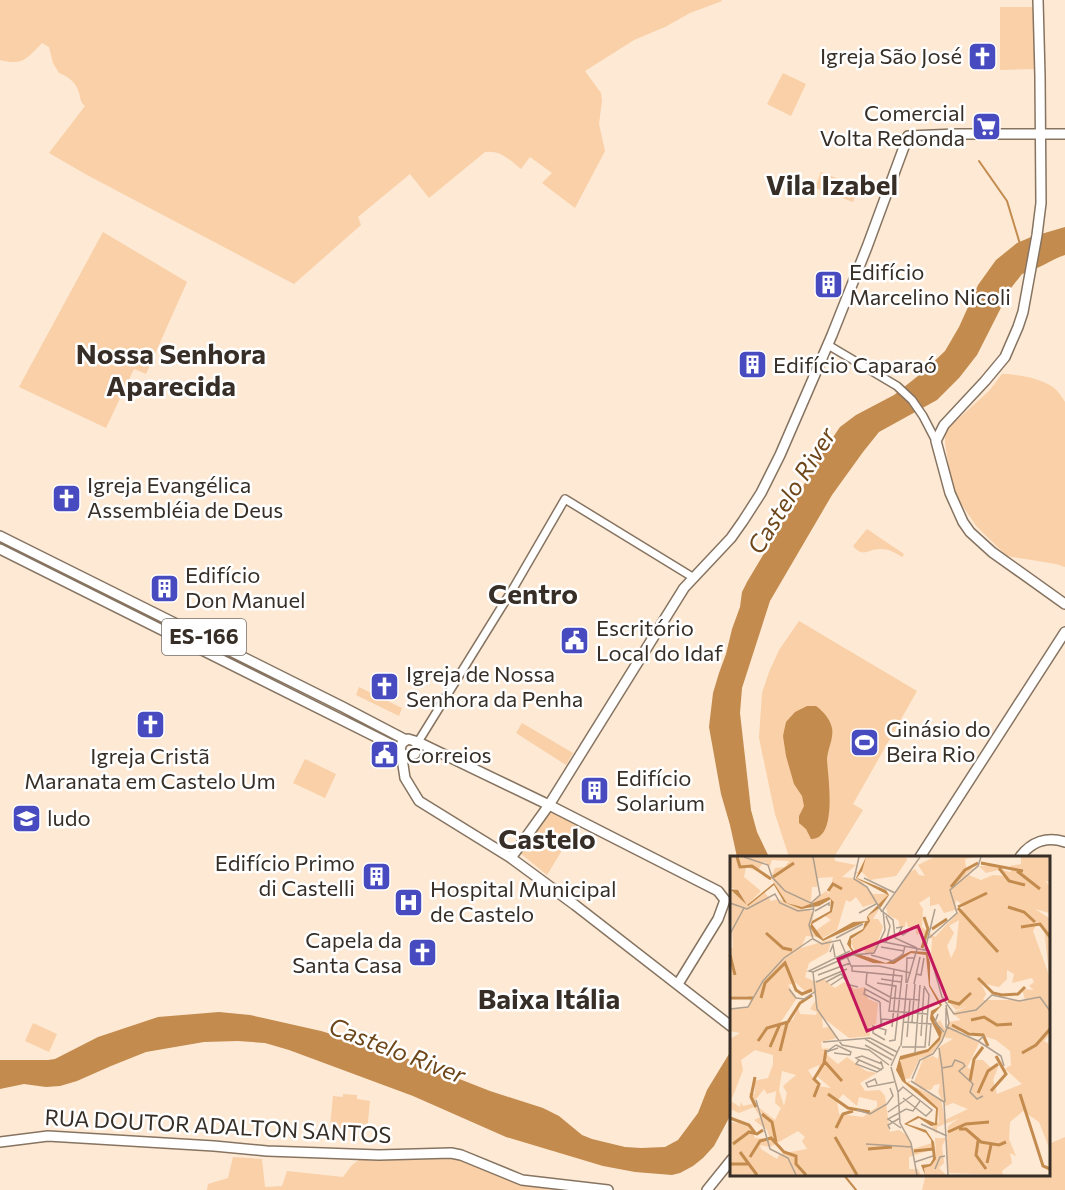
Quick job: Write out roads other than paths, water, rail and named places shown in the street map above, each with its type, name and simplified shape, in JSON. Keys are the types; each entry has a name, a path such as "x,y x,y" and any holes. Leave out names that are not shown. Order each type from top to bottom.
{"main road":[{"path":"1038,0 1041,203 1023,312 1005,357 944,425 936,441 950,493 970,532 992,552 1065,604"},
{"path":"511,858 549,805 684,588 737,530 761,493 828,345 908,136 1065,134"},
{"name":"ES-166","path":"0,536 406,740"},
{"name":"ES-166","path":"0,549 400,750"},
{"path":"921,856 1065,632"},
{"path":"337,718 343,707"},
{"path":"678,984 718,919 724,904 723,897 713,888 418,742 406,740 402,743 400,750 405,778 419,801 511,858 730,1024"},
{"path":"400,750 407,756 412,755 416,751 418,742"},
{"path":"1021,856 1036,843 1056,840 1065,842"},
{"name":"RUA DOUTOR ADALTON SANTOS","path":"0,1142 48,1136 267,1151 379,1155 451,1153 522,1179 608,1190"},
{"path":"707,1190 730,1161"}],"street":[{"path":"828,345 897,387 912,400 936,441"},
{"path":"418,742 514,587 565,499 694,578"}],"waterway":[{"path":"979,161 1007,201 1020,244"},
{"path":"844,1175 856,1190"}],"place":[{"name":"Igreja São José","path":"983,56"},
{"name":"Comercial Volta Redonda","path":"986,126"},
{"name":"Edifício Marcelino Nicoli","path":"828,285"},
{"name":"Edifício Caparaó","path":"752,365"},
{"name":"Igreja Evangélica Assembléia de Deus","path":"66,498"},
{"name":"Edifício Don Manuel","path":"164,588"},
{"name":"Escritório Local do Idaf","path":"575,641"},
{"name":"Igreja de Nossa Senhora da Penha","path":"385,687"},
{"name":"Igreja Cristã Maranata em Castelo Um","path":"150,724"},
{"name":"Ginásio do Beira Rio","path":"865,742"},
{"name":"Correios","path":"385,755"},
{"name":"Edifício Solarium","path":"595,791"},
{"name":"ludo","path":"26,818"},
{"name":"Edifício Primo di Castelli","path":"376,876"},
{"name":"Hospital Municipal de Castelo","path":"409,902"},
{"name":"Capela da Santa Casa","path":"423,953"}],"district":[{"name":"Vila Izabel","path":"832,185"},
{"name":"Nossa Senhora Aparecida","path":"171,370"},
{"name":"Centro","path":"533,594"},
{"name":"Castelo","path":"547,839"},
{"name":"Baixa Itália","path":"549,999"}],"water label":[{"name":"Castelo River","path":"792,491"},
{"name":"Castelo River","path":"397,1051"}]}
